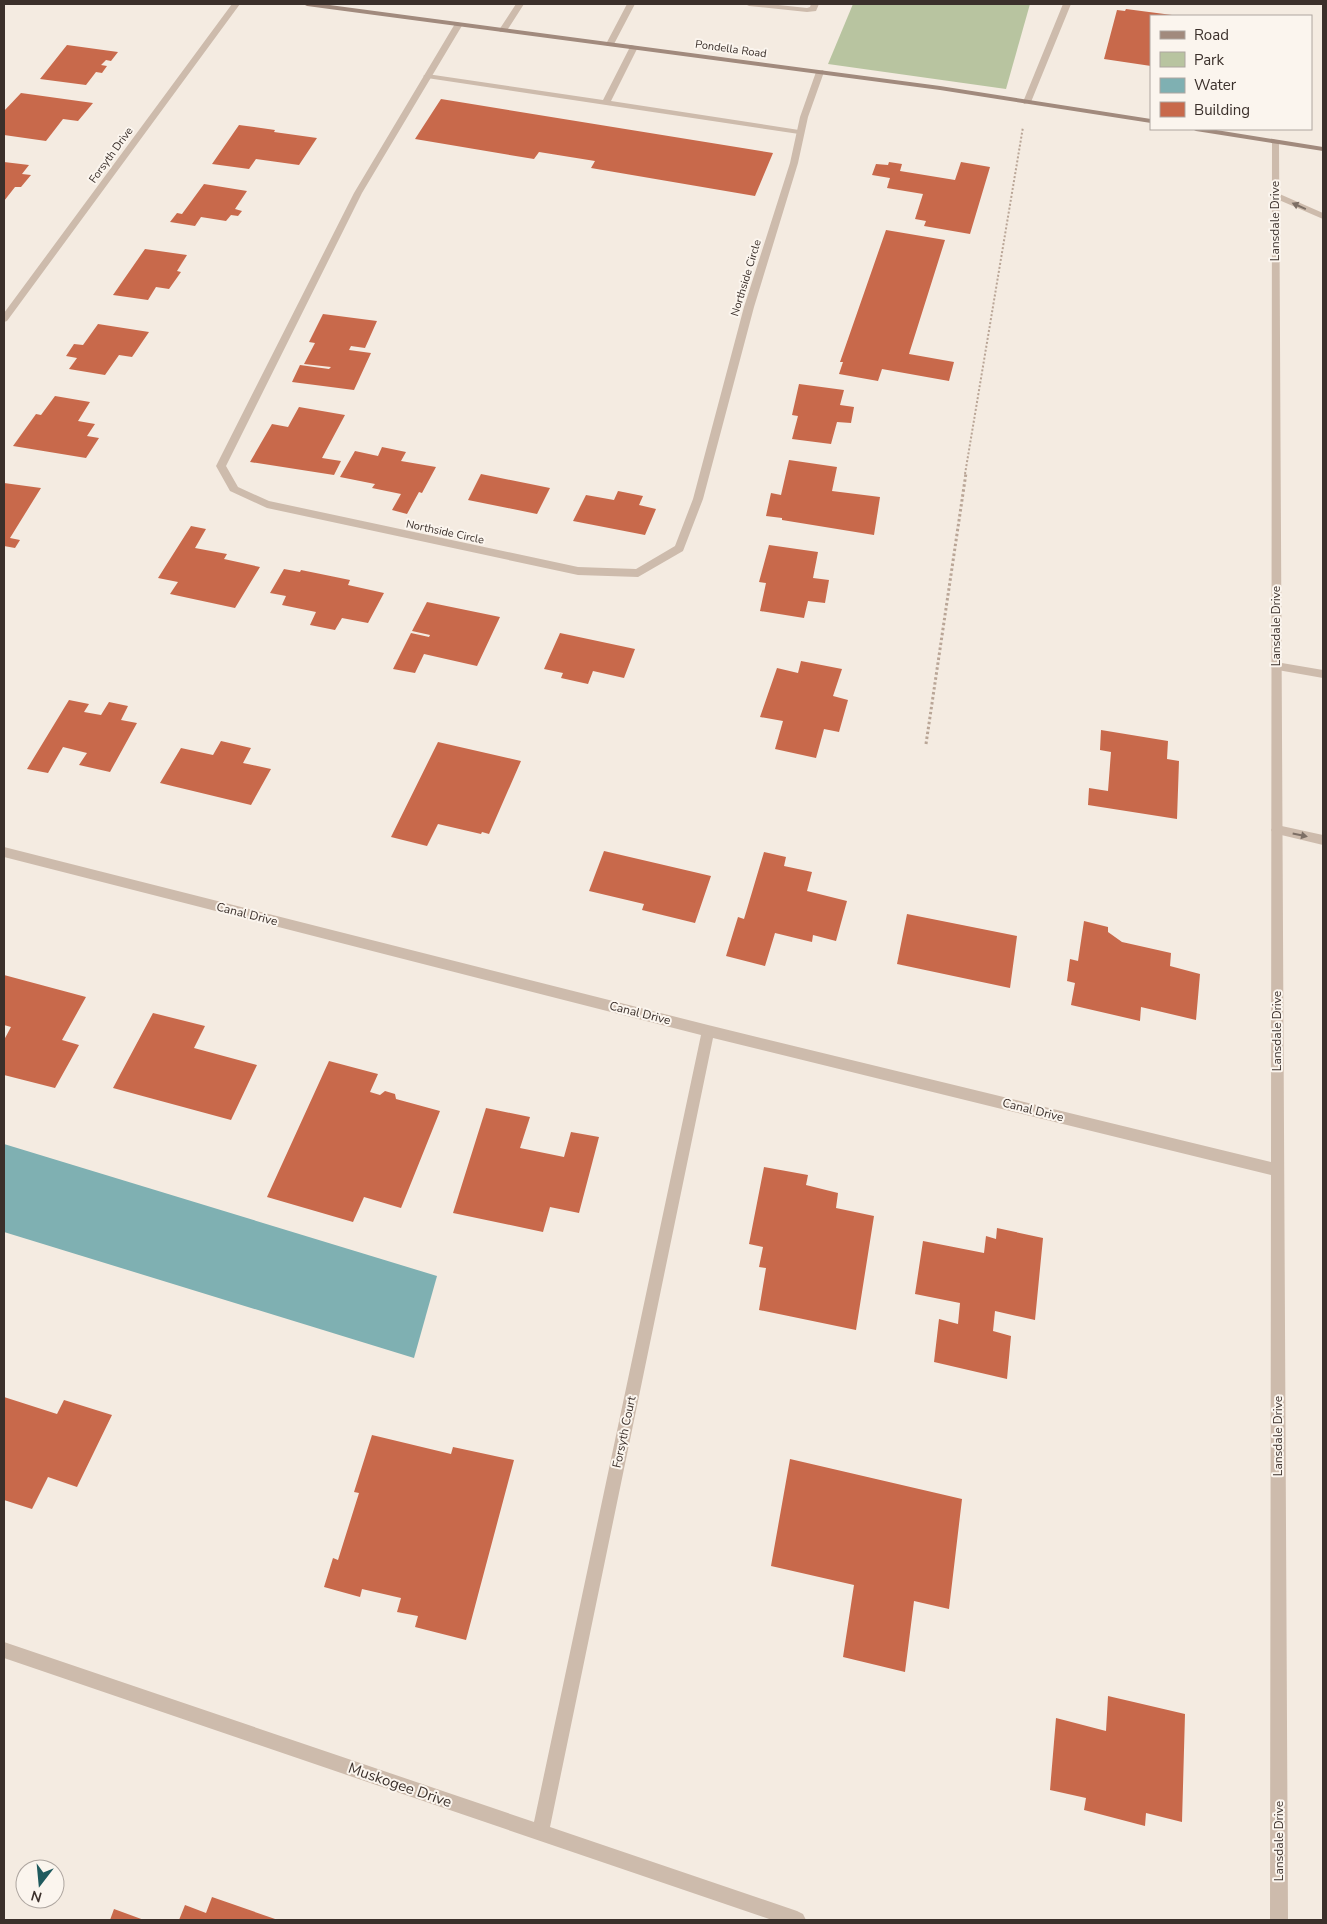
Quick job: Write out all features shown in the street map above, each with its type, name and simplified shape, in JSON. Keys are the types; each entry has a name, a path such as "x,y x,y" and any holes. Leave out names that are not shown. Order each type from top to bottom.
{"main road":[{"name":"Pondella Road","path":"308,4 940,88 1150,122"},
{"path":"1203,130 1323,149"}],"street":[{"name":"Forsyth Drive","path":"4,319 236,4"},
{"path":"503,30 520,4"},
{"path":"610,44 631,4"},
{"path":"749,4 807,10 813,9 815,4"},
{"path":"1028,102 1067,4"},
{"name":"Northside Circle","path":"459,24 358,194 221,466 234,489 267,504 578,571 638,573 678,548 698,499 749,307 794,163 799,132 807,104 820,72"},
{"path":"606,103 634,47"},
{"path":"427,76 799,132"},
{"name":"Lansdale Drive","path":"1275,141 1279,1920"},
{"path":"1275,195 1323,216"},
{"path":"1276,666 1323,674"},
{"path":"1277,830 1323,840"},
{"name":"Canal Drive","path":"4,852 708,1031 1277,1170"},
{"name":"Forsyth Court","path":"540,1833 708,1031"},
{"name":"Muskogee Drive","path":"4,1650 797,1920"}],"path":[{"path":"926,744 970,436 1028,102"}],"green space":[{"path":"853,4 1030,4 1006,89 828,64"}],"water":[{"path":"4,1144 437,1276 414,1358 4,1232"}],"building":[{"path":"1126,9 1172,15 1150,15 1150,66 1104,59 1117,10 1125,11"},
{"path":"67,45 118,52 111,61 106,60 101,65 107,66 102,73 96,72 86,85 40,79"},
{"path":"21,93 93,103 78,121 63,119 46,141 4,135 4,111"},
{"path":"441,99 773,153 755,196 591,168 595,161 539,152 534,159 415,139"},
{"path":"239,125 317,138 299,165 256,159 249,169 212,164"},
{"path":"4,162 29,165 22,174 31,175 21,187 15,187 4,201"},
{"path":"889,162 902,164 900,171 955,180 961,162 990,167 970,234 924,226 926,221 915,219 923,194 887,188 890,178 872,175 876,164 888,165"},
{"path":"204,184 247,191 235,209 242,211 238,216 231,215 226,221 201,217 195,226 170,222 177,213 182,214"},
{"path":"886,230 945,240 909,354 954,362 949,381 882,369 878,381 839,374 843,362 840,362"},
{"path":"145,249 187,255 177,271 181,272 169,289 156,287 148,300 113,295"},
{"path":"323,314 377,321 365,348 351,346 349,350 371,353 354,390 292,382 300,365 329,369 331,367 304,364 315,343 309,342"},
{"path":"98,324 149,332 132,357 119,355 105,375 69,369 77,358 66,356 74,344 83,345"},
{"path":"799,384 844,390 840,405 854,407 851,423 837,422 831,444 792,439 798,416 792,415"},
{"path":"55,396 90,402 78,421 95,424 87,436 99,438 86,458 13,446 36,414 41,415"},
{"path":"299,407 345,415 322,458 341,461 334,475 250,462 272,424 288,427"},
{"path":"382,447 406,452 401,461 436,467 422,493 419,492 407,514 392,510 401,494 372,488 375,484 340,477 355,451 378,456"},
{"path":"789,460 837,467 832,491 880,497 874,535 766,516 771,493 781,495"},
{"path":"481,474 550,488 537,514 468,500"},
{"path":"4,483 41,488 10,538 20,540 15,548 4,546"},
{"path":"618,491 643,496 639,505 656,509 645,535 573,521 586,495 614,500"},
{"path":"191,526 206,529 195,548 227,554 224,559 260,567 235,608 170,594 178,582 158,578"},
{"path":"769,545 818,552 813,578 829,580 825,603 808,601 804,618 760,611 766,583 759,582"},
{"path":"284,569 300,572 301,570 350,580 348,585 384,593 368,623 342,618 335,630 310,625 316,612 282,605 286,596 270,593"},
{"path":"427,602 500,617 477,666 424,654 415,673 393,669 411,633 429,637 430,635 412,631"},
{"path":"560,633 635,649 624,678 593,671 588,684 561,678 563,673 544,669"},
{"path":"801,661 842,669 833,696 848,700 839,732 824,729 816,758 775,749 783,721 760,717 777,668 798,673"},
{"path":"69,700 89,704 84,712 101,715 109,702 128,706 121,720 137,723 110,772 79,765 87,753 63,747 48,773 27,769"},
{"path":"1101,730 1168,741 1167,759 1179,761 1177,819 1088,805 1089,788 1108,791 1111,752 1100,750"},
{"path":"221,741 251,748 243,763 271,769 251,805 160,783 181,748 213,755"},
{"path":"438,742 521,761 489,834 482,832 481,834 438,824 427,846 391,837"},
{"path":"604,851 711,876 695,923 642,910 644,904 589,891"},
{"path":"764,852 786,857 784,866 812,872 807,891 847,901 836,941 813,935 812,942 775,933 765,966 726,956 738,917 744,919"},
{"path":"907,914 1017,936 1010,988 897,964"},
{"path":"1084,921 1108,927 1108,932 1122,942 1171,953 1170,966 1200,974 1196,1020 1141,1007 1140,1021 1071,1005 1075,983 1067,981 1070,959 1078,961"},
{"path":"4,975 86,997 62,1040 79,1045 55,1088 4,1075 4,1040 11,1027 4,1025"},
{"path":"153,1013 205,1026 194,1048 257,1065 231,1120 113,1088"},
{"path":"329,1061 378,1074 370,1092 380,1095 385,1091 395,1094 396,1099 440,1111 401,1208 364,1197 353,1222 267,1197"},
{"path":"486,1108 530,1117 520,1148 564,1157 571,1132 599,1137 579,1213 550,1207 543,1232 453,1213"},
{"path":"764,1167 808,1175 806,1185 838,1193 836,1208 874,1216 856,1330 759,1310 766,1268 759,1267 763,1247 749,1244"},
{"path":"997,1228 1043,1238 1035,1320 995,1311 993,1331 1011,1336 1007,1379 934,1362 939,1319 958,1324 960,1303 915,1294 923,1241 984,1253 986,1236 996,1239"},
{"path":"4,1397 57,1414 64,1400 112,1415 77,1487 48,1477 32,1509 4,1500"},
{"path":"372,1435 451,1454 453,1447 514,1460 466,1640 415,1627 418,1616 397,1612 401,1598 362,1589 360,1597 324,1587 333,1558 338,1560 359,1493 354,1492"},
{"path":"790,1459 962,1499 949,1609 914,1601 905,1672 843,1657 854,1585 771,1566"},
{"path":"1108,1696 1185,1714 1182,1822 1146,1813 1145,1826 1084,1810 1086,1798 1050,1790 1056,1718 1106,1731"},
{"path":"212,1897 278,1920 179,1920 185,1905 206,1913"},
{"path":"114,1909 144,1920 110,1920"}]}
